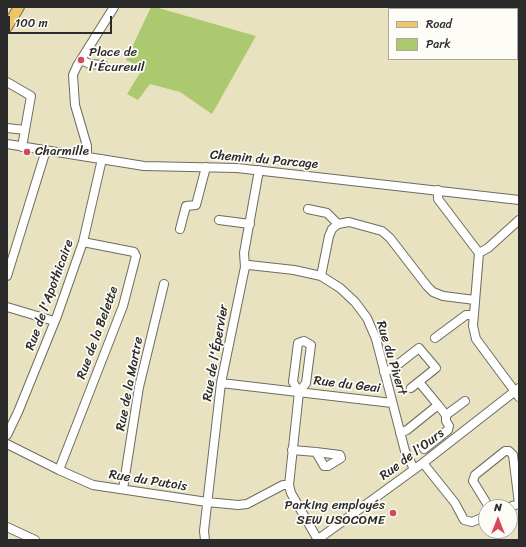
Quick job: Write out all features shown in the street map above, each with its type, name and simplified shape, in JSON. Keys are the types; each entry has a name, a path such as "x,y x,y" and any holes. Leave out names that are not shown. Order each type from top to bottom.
{"main road":[{"path":"7,26 18,7"}],"street":[{"path":"87,156 87,146 77,115 73,76 81,60 114,7"},
{"path":"81,60 90,64 104,66"},
{"path":"7,82 31,96 22,146"},
{"path":"7,128 25,130"},
{"name":"Chemin du Parcage","path":"7,144 144,166 206,166 237,168 519,200"},
{"path":"7,276 46,150"},
{"name":"Rue de l'Apothicaire","path":"7,436 54,322 83,242 102,159"},
{"path":"180,229 186,206 196,205 206,166"},
{"name":"Rue de l'Épervier","path":"204,540 221,383 245,266 244,253 259,170"},
{"path":"438,190 438,199 479,253 473,326 476,339 518,392"},
{"path":"308,209 327,213 338,224"},
{"path":"219,220 250,224"},
{"path":"479,253 488,248 519,220"},
{"path":"321,276 329,236 332,229 338,224 349,222 382,231 390,238 427,286 434,292 443,296 475,300"},
{"name":"Rue de la Belette","path":"59,470 123,306 136,256 134,252 83,242"},
{"name":"Rue du Pivert","path":"245,266 249,265 294,270 321,276 340,288 355,302 367,318 376,339 405,451 414,470"},
{"name":"Rue de la Martre","path":"123,489 139,387 164,284"},
{"path":"7,307 54,322"},
{"path":"435,338 466,315 474,315"},
{"name":"Rue du Geai","path":"304,340 311,345 306,383 299,392 293,382 298,343 304,340"},
{"path":"384,372 392,369 419,348 436,368 411,388"},
{"path":"419,382 446,415 446,421 449,426 448,430 424,448"},
{"name":"Rue du Geai","path":"221,383 392,403"},
{"path":"299,392 292,450 289,485 290,493 318,540"},
{"name":"Rue de l'Ours","path":"318,540 518,392"},
{"path":"446,415 464,401"},
{"path":"400,433 407,430 438,406"},
{"path":"434,441 441,449"},
{"name":"Rue du Putois","path":"7,444 93,485 207,502 238,505 247,504 283,485 289,485"},
{"path":"292,450 316,452"},
{"path":"484,499 473,481 475,475 505,451 510,451 513,455 519,504"},
{"path":"423,463 455,503 464,520 472,522 478,519"},
{"path":"7,527 35,540"}],"green space":[{"path":"151,7 256,36 212,114 180,92 150,84 138,100 127,94 143,68 126,60"}],"place":[{"name":"Place de l'Écureuil","path":"81,60"},
{"name":"Charmille","path":"27,152"},
{"name":"Parking employés SEW USOCOME","path":"393,513"}]}
